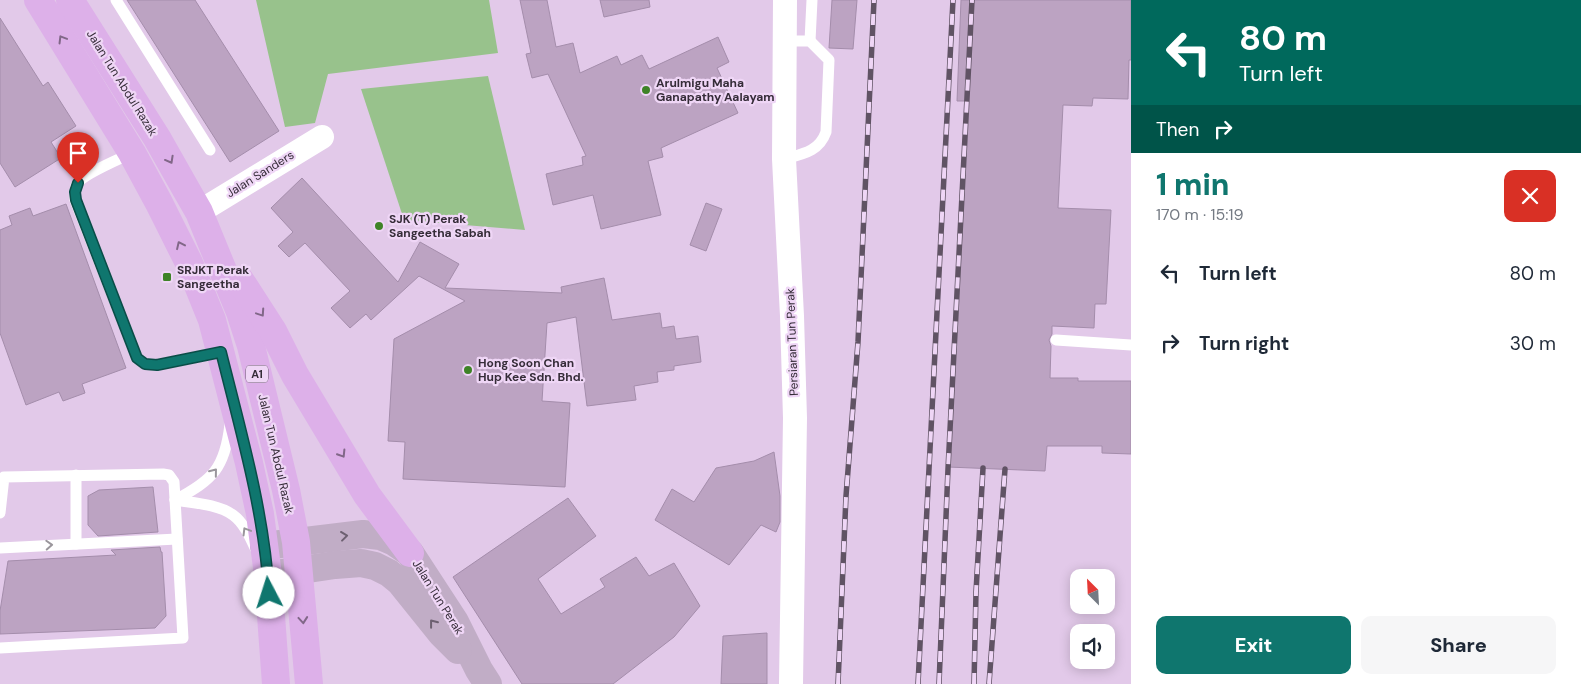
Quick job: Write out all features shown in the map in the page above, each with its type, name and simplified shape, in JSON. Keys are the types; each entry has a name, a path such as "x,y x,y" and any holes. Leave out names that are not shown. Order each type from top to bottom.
{"main road":[{"name":"Jalan Tun Abdul Razak","path":"51,3 173,230 200,289 221,352 260,514 268,575 276,684"},
{"name":"Jalan Tun Abdul Razak","path":"51,3 158,138 198,212 228,279 250,346 286,490 296,542 309,684"},
{"path":"198,212 273,330 295,374 367,495 410,553"},
{"name":"Jalan Tun Perak","path":"264,546 363,534 380,536 394,542 410,553 455,622 483,677"},
{"name":"Jalan Tun Perak","path":"268,575 335,565 361,564 375,566 405,587 440,633 483,677"}],"street":[{"name":"Persiaran Tun Perak","path":"785,0 784,159 795,418 791,684"},
{"name":"Jalan Sanders","path":"198,212 322,137"}],"lane":[{"path":"116,0 210,150"},
{"path":"810,41 812,0"},
{"path":"784,40 810,41 829,60 826,132 823,139 818,146 807,153 784,159"},
{"path":"132,153 85,177 78,183 75,192 76,200 137,358 145,364 157,365 221,352"},
{"path":"1056,340 1131,345"},
{"path":"175,500 198,488 213,475 222,461 227,447 233,397"},
{"path":"76,475 76,544"},
{"path":"0,513 4,477 169,475 174,482 183,638 0,648"},
{"path":"175,500 217,508 232,514 241,523 250,537 268,575"},
{"path":"0,548 177,539"}],"green space":[{"path":"256,0 489,0 498,53 328,74 315,123 285,127"},
{"path":"488,76 525,230 404,220 361,89"}],"building":[{"path":"127,0 195,0 279,131 230,162"},
{"path":"520,0 547,0 556,47 573,43 580,73 617,56 621,65 642,55 649,69 718,37 729,62 717,68 738,113 661,148 663,157 648,161 661,215 601,229 593,195 553,205 546,174 583,165 582,157 586,156 548,74 532,78 526,54 531,53"},
{"path":"600,0 649,0 650,7 604,17"},
{"path":"832,0 857,0 853,49 829,48"},
{"path":"961,0 1131,0 1131,60 1129,60 1128,99 1093,98 1092,106 1063,105 1058,208 1111,210 1106,304 1095,304 1094,328 1052,326 1052,334 1049,340 1051,346 1050,378 1078,378 1078,381 1131,381 1131,454 1102,453 1102,446 1047,446 1045,471 948,467 966,101 957,101"},
{"path":"0,18 43,86 48,82 76,126 51,142 61,158 15,187 0,163"},
{"name":"Hong Soon Chan Hup Kee Sdn. Bhd.","path":"302,178 398,282 420,242 459,264 445,288 562,293 561,287 604,278 612,320 660,313 662,328 674,326 676,339 698,336 701,362 674,366 674,370 657,372 658,382 634,386 636,400 587,406 576,317 547,323 542,401 570,403 565,487 403,479 405,442 388,441 394,339 465,301 419,276 371,320 366,314 350,328 331,308 350,291 305,243 289,257 278,246 293,232 271,208"},
{"path":"706,203 722,209 706,251 690,245"},
{"path":"66,204 126,368 82,384 85,393 63,401 59,392 26,405 0,333 0,230 12,225 9,216 30,208 33,216"},
{"path":"774,452 780,496 780,522 776,532 761,525 729,565 655,520 672,489 694,502 716,468 754,461"},
{"path":"153,487 158,532 98,536 88,525 88,496 99,490"},
{"path":"568,498 596,536 538,579 561,614 605,587 600,579 636,557 649,576 674,563 700,606 674,637 613,684 522,684 453,577"},
{"path":"160,547 162,552 166,616 155,628 0,634 0,611 8,561 116,555 111,550"},
{"path":"767,633 767,684 721,684 723,636"}],"railway":[{"path":"838,684 846,496 858,342 874,0"},
{"path":"918,684 953,0"},
{"path":"939,684 972,0"},
{"path":"974,684 976,592 983,468"},
{"path":"989,684 1005,469"}],"place":[{"name":"Arulmigu Maha Ganapathy Aalayam","path":"646,90"},
{"name":"SJK (T) Perak Sangeetha Sabah","path":"379,226"},
{"name":"SRJKT Perak Sangeetha","path":"167,277"},
{"name":"Hong Soon Chan Hup Kee Sdn. Bhd.","path":"468,370"}],"route":[{"path":"78,183 75,192 76,200 137,358 145,364 157,365 221,352 260,514 269,593"}]}
